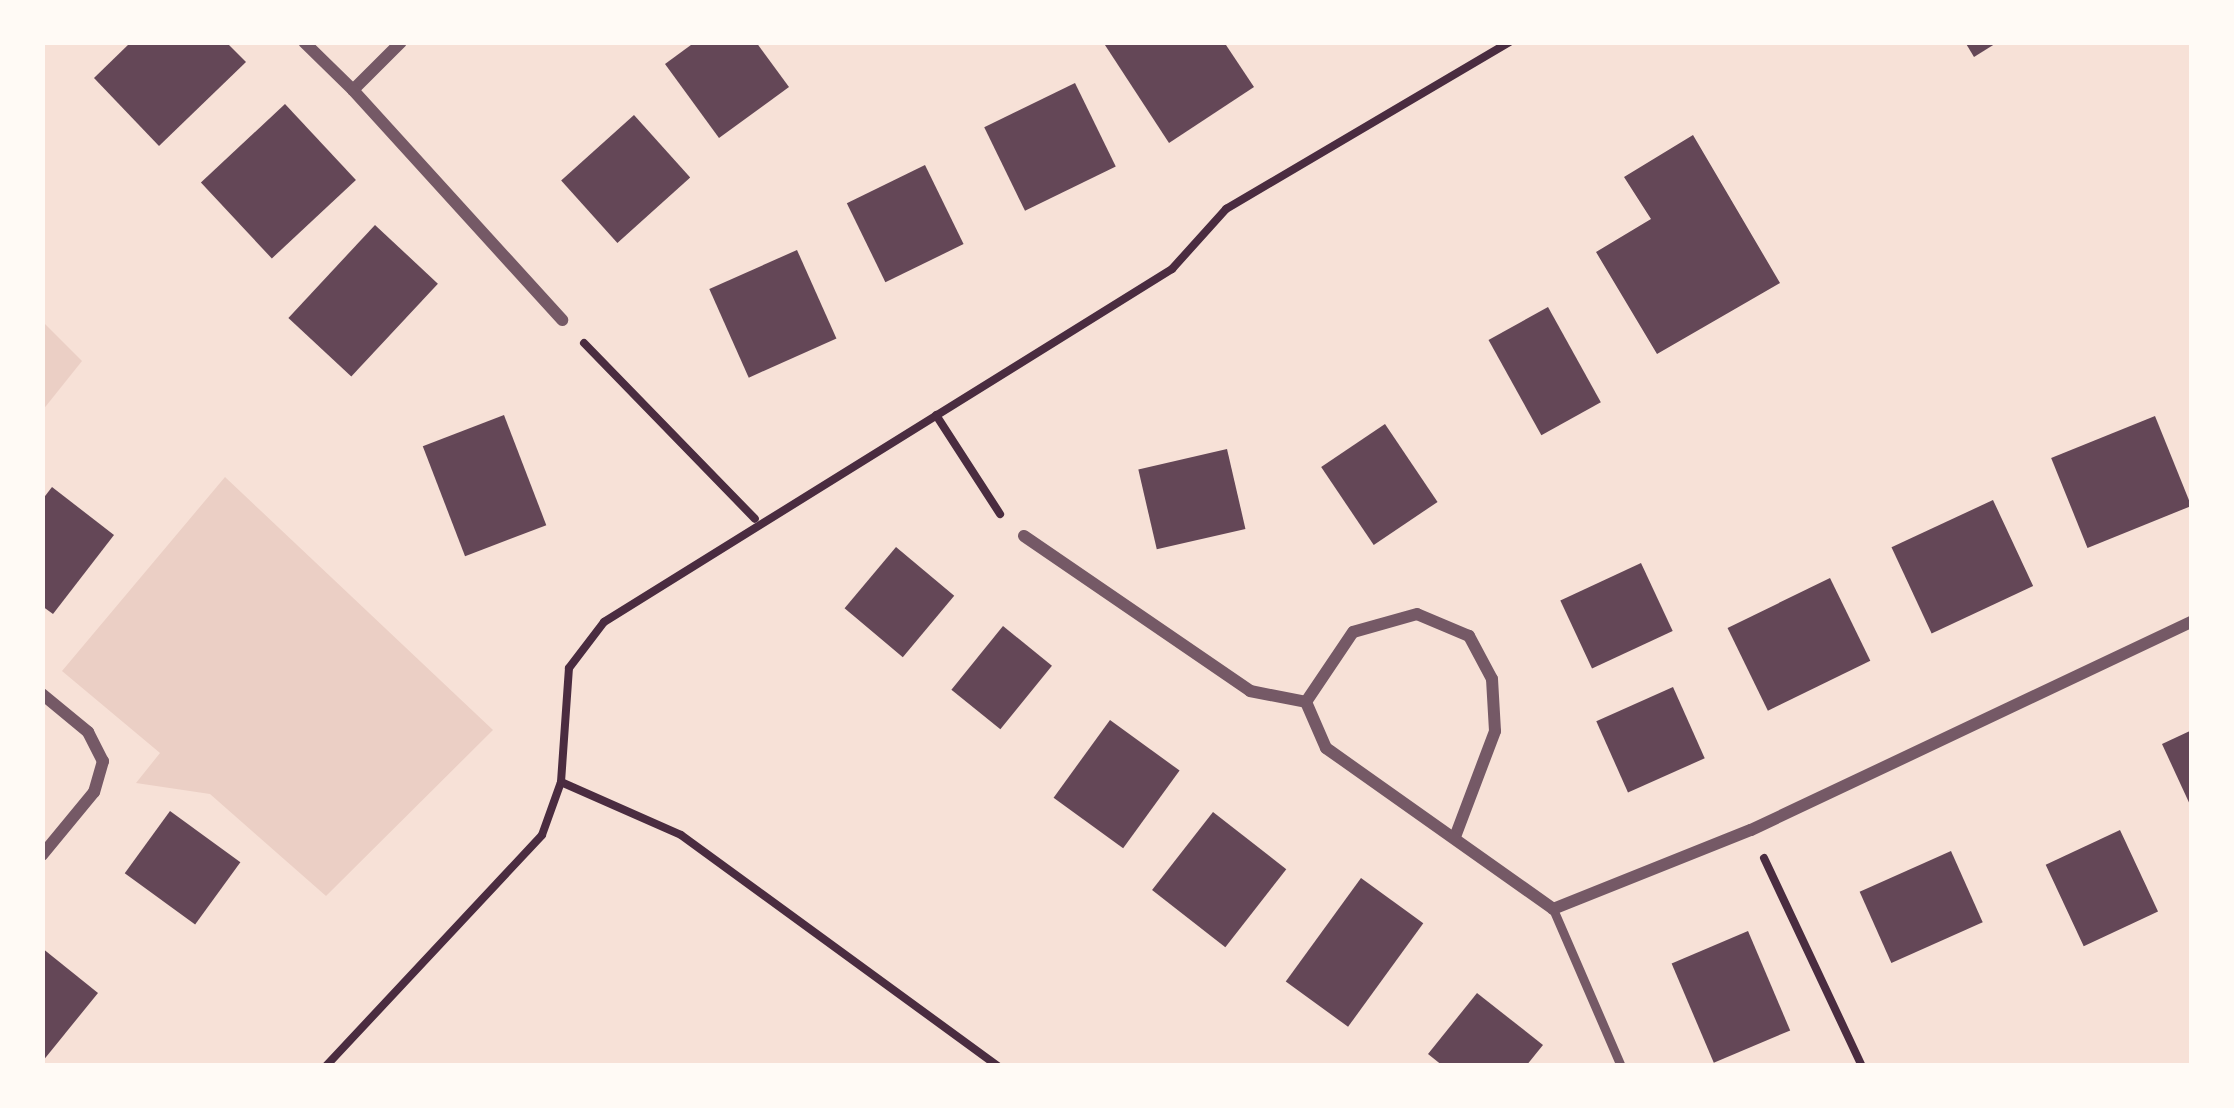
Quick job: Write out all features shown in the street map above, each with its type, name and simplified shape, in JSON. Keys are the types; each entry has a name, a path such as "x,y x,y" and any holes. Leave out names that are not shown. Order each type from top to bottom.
{"street":[{"path":"304,42 562,320"},
{"path":"353,90 400,42"},
{"path":"1024,536 1250,692 1306,702"},
{"path":"1306,702 1353,632 1417,614 1469,636 1492,679 1495,731 1455,837"},
{"path":"1306,702 1326,748 1553,909 1750,830 2192,622"},
{"path":"42,694 103,761 94,792 42,855"}],"lane":[{"path":"1553,909 1621,1066"}],"path":[{"path":"326,1066 542,835 562,782 569,668 583,640 754,518 936,416 1172,268 1226,209 1509,42"},
{"path":"562,320 754,518"},
{"path":"936,416 982,498 1024,536"},
{"path":"562,782 681,835 998,1066"},
{"path":"1750,830 1862,1066"}],"shaded area":[{"path":"42,321 82,361 42,411"},
{"path":"225,477 493,730 326,896 210,794 136,783 160,753 62,671"}],"building":[{"path":"131,42 226,42 246,62 159,146 94,78"},
{"path":"695,42 756,42 789,87 719,138 665,64"},
{"path":"1103,42 1224,42 1254,87 1169,143"},
{"path":"1965,42 1998,42 1974,57"},
{"path":"1075,83 1116,167 1025,211 984,127"},
{"path":"285,104 356,180 272,258 201,182"},
{"path":"634,115 690,177 617,243 561,181"},
{"path":"1693,135 1780,283 1657,354 1596,252 1651,219 1624,177"},
{"path":"925,165 964,244 885,282 847,203"},
{"path":"375,225 438,284 351,377 288,318"},
{"path":"797,250 836,339 749,378 709,289"},
{"path":"1548,307 1601,402 1541,435 1489,340"},
{"path":"504,415 546,525 465,556 423,446"},
{"path":"2155,416 2191,506 2087,548 2051,458"},
{"path":"1385,424 1438,502 1374,545 1321,467"},
{"path":"1227,449 1245,529 1157,549 1138,469"},
{"path":"52,487 114,535 53,614 42,606 42,500"},
{"path":"1993,500 2033,586 1932,633 1891,547"},
{"path":"896,547 954,596 903,657 845,608"},
{"path":"1641,563 1673,631 1592,669 1560,601"},
{"path":"1830,578 1870,661 1768,711 1728,628"},
{"path":"1003,626 1052,666 1000,729 951,690"},
{"path":"1673,687 1705,758 1628,792 1596,721"},
{"path":"1110,720 1180,771 1123,848 1054,798"},
{"path":"2192,730 2192,809 2162,744"},
{"path":"170,811 240,862 195,924 125,873"},
{"path":"1213,812 1286,869 1225,947 1152,890"},
{"path":"2120,830 2158,912 2084,946 2046,865"},
{"path":"1951,851 1983,922 1891,963 1860,892"},
{"path":"1361,878 1423,923 1348,1027 1286,982"},
{"path":"1748,931 1790,1030 1714,1063 1672,963"},
{"path":"42,948 98,993 42,1062"},
{"path":"1477,993 1543,1045 1526,1066 1443,1066 1428,1054"}]}
